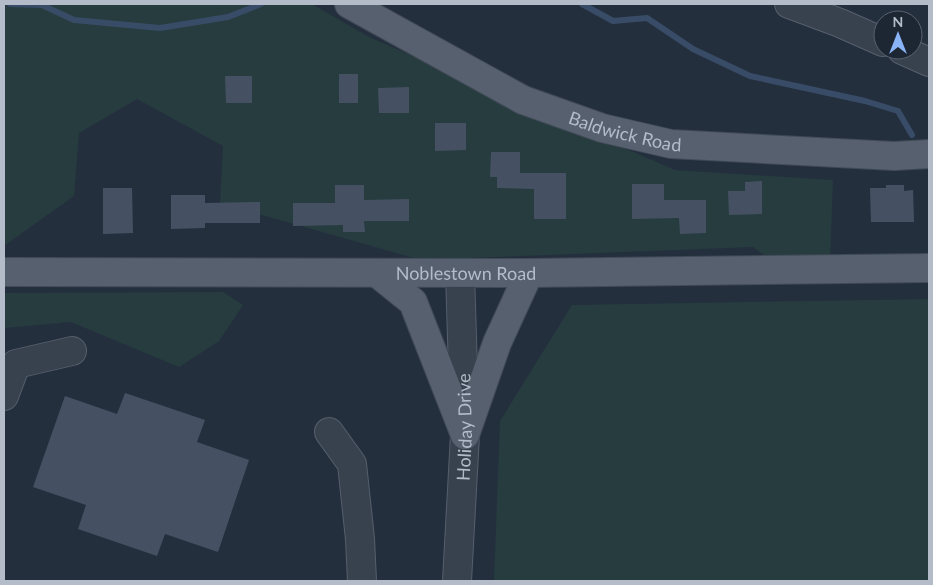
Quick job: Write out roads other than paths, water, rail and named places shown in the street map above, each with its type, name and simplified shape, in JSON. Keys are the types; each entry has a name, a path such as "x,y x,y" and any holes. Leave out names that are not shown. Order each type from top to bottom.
{"main road":[{"name":"Baldwick Road","path":"349,4 523,100 602,128 671,144 894,156 929,154"},
{"name":"Noblestown Road","path":"4,272 529,273 929,268"},
{"path":"377,273 413,302 465,434"},
{"path":"465,434 496,343 529,273"}],"street":[{"path":"789,4 873,38"},
{"name":"Holiday Drive","path":"457,581 465,434 460,273"},
{"path":"4,396 16,364 72,351"},
{"path":"329,432 352,464 360,539 362,581"}],"waterway":[{"path":"10,4 42,5 74,20 160,28 228,17 261,4"},
{"path":"582,4 613,21 647,18 693,49 750,76 865,101 898,111 912,135"}]}
